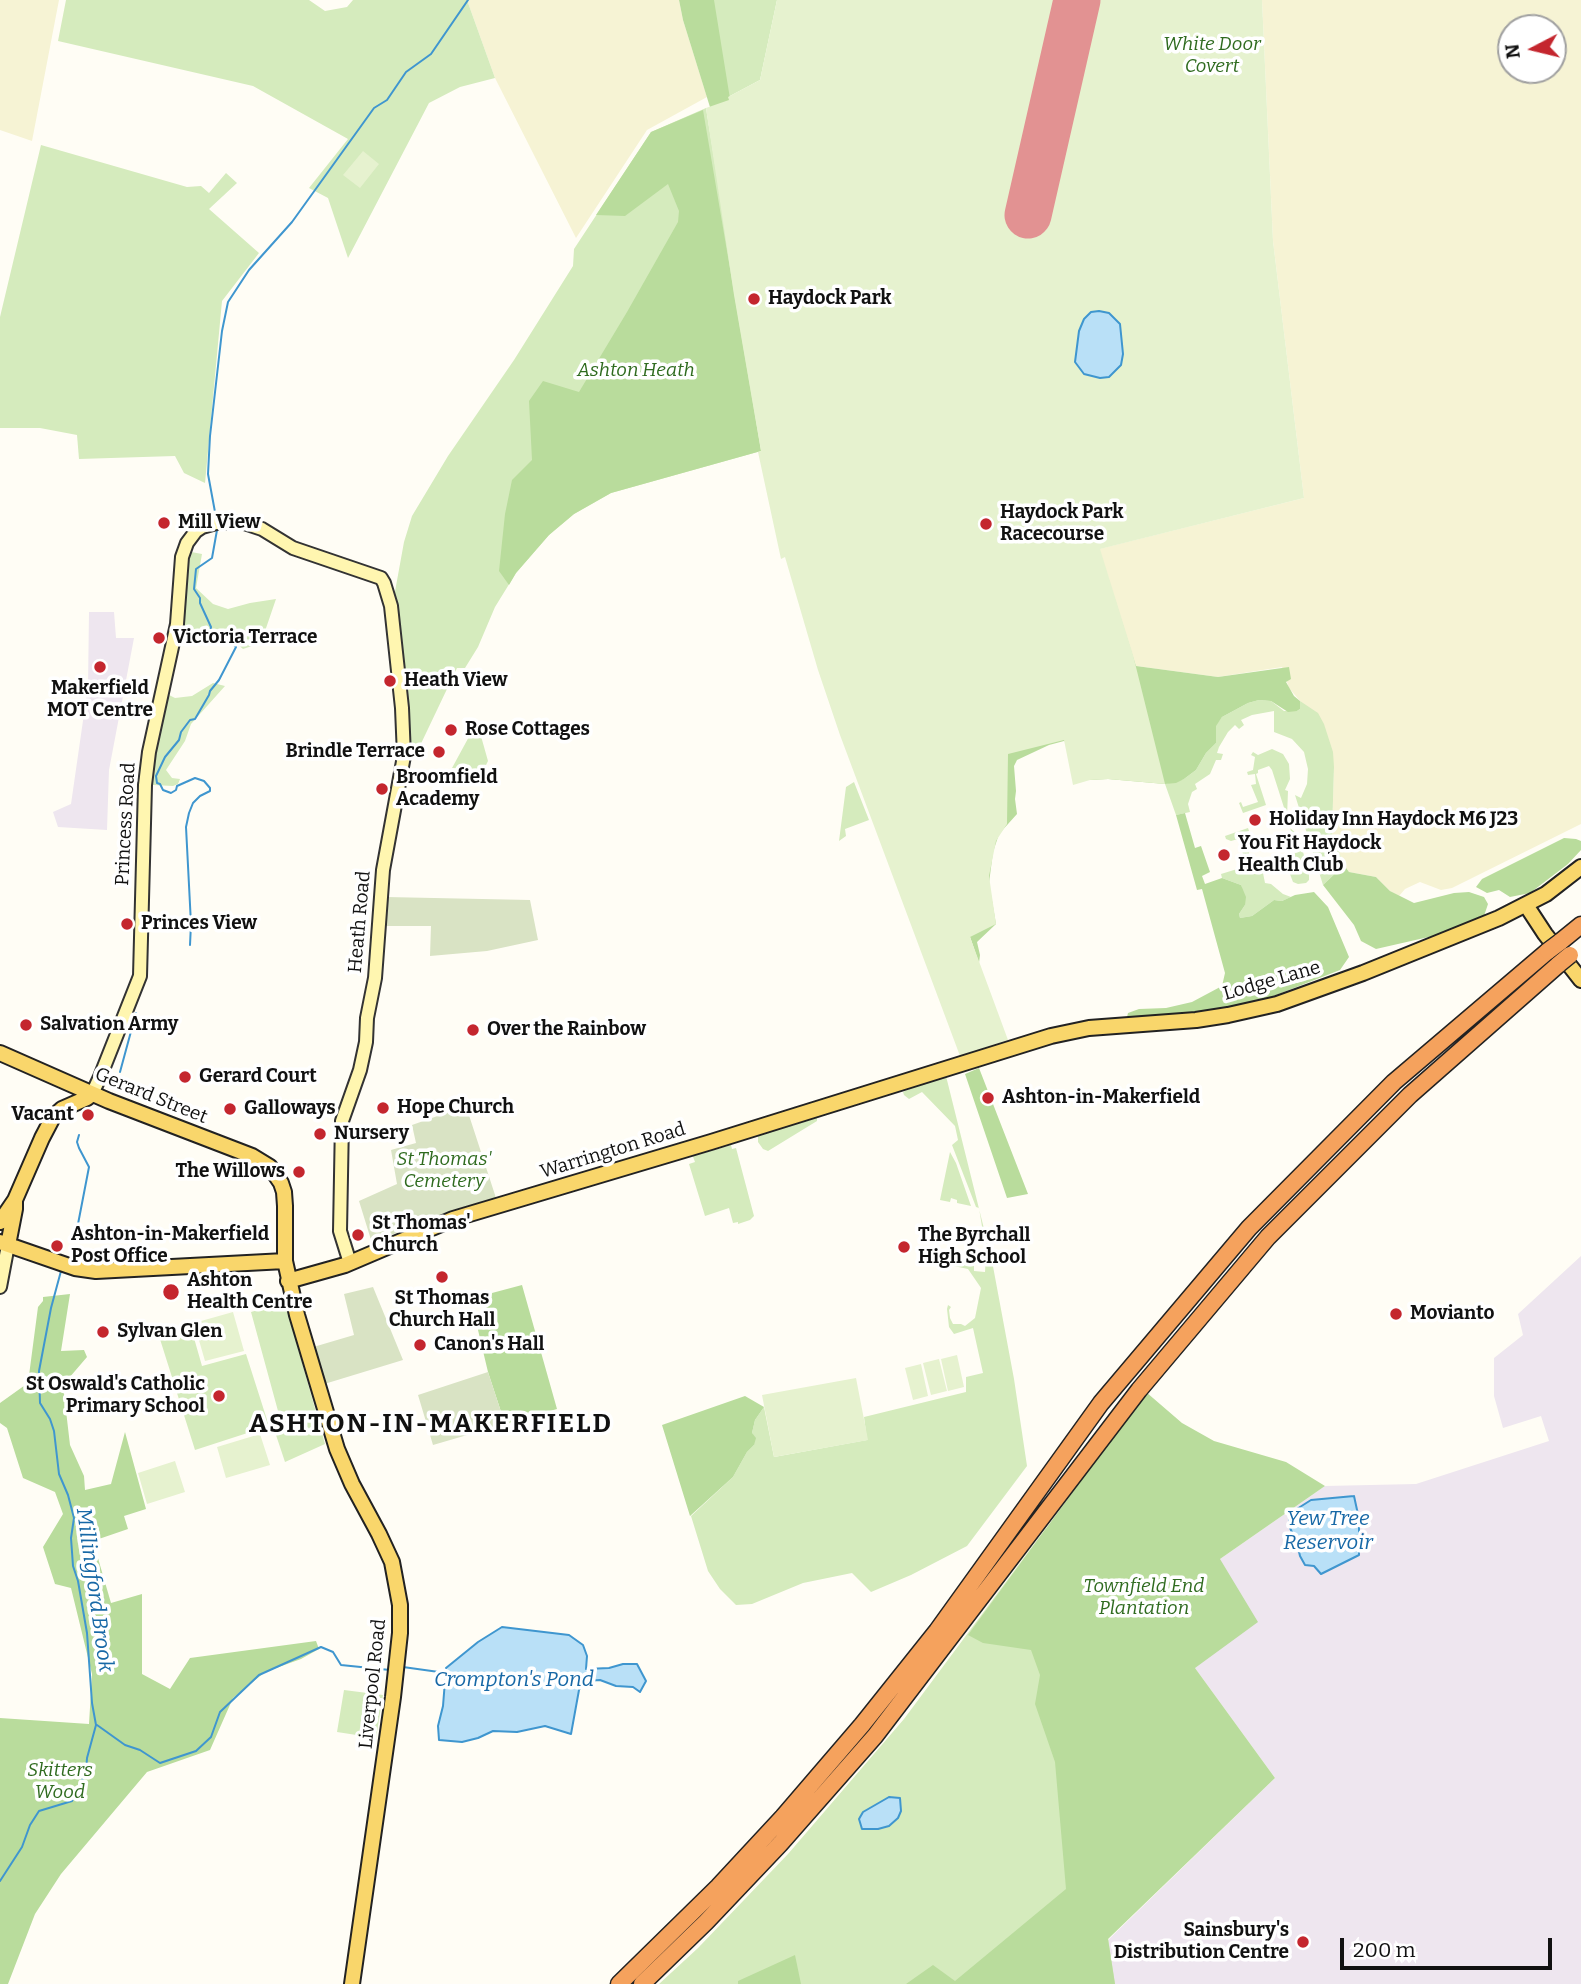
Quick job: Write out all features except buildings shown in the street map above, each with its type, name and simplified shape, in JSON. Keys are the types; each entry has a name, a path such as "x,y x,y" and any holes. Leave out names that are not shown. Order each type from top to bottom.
{"highway":[{"path":"642,1984 780,1844 875,1736 1139,1390 1268,1237 1409,1095 1564,952 1581,925"},
{"path":"619,1984 727,1877 862,1725 937,1631 1101,1403 1249,1228 1394,1082 1564,952"}],"main road":[{"name":"Lodge Lane","path":"953,1066 1075,1030 1196,1020 1277,1004 1363,973 1499,918 1552,890 1581,867"},
{"path":"1545,934 1541,922 1542,911 1552,890"},
{"path":"1526,905 1581,980"},
{"path":"1499,918 1521,920 1545,934"},
{"name":"Gerard Street","path":"0,1052 92,1094 252,1156 270,1167 284,1192 288,1281"},
{"name":"Warrington Road","path":"288,1281 350,1263 453,1219 953,1066"},
{"path":"0,1222 15,1200 41,1138 66,1098 67,1088 64,1082"},
{"path":"53,1117 62,1109 92,1094"},
{"path":"15,1200 15,1209 4,1243 75,1268 96,1271 285,1261"},
{"name":"Liverpool Road","path":"288,1281 328,1424 352,1485 392,1562 400,1605 400,1633 391,1709 352,1984"}],"street":[{"name":"Heath Road","path":"183,551 191,536 202,527 216,523 241,522 262,529 293,548 381,578 391,606 402,708 404,756 383,870 375,978 367,1018 366,1042 360,1070 342,1121 340,1231 350,1263"},
{"name":"Princess Road","path":"92,1094 140,976 145,785 149,752 177,624 183,551"},
{"path":"0,1287 4,1243"}],"shaded area":[{"path":"0,0 59,0 32,141 0,130"},
{"path":"467,0 679,0 707,97 647,130 576,238 495,78"},
{"path":"1262,0 1581,0 1581,824 1452,888 1441,890 1420,882 1405,889 1399,896 1376,877 1349,872 1344,865 1332,834 1334,767 1300,701 1289,688 1282,667 1218,677 1136,666 1099,549 1304,498 1273,241"},
{"path":"89,612 114,612 116,638 134,638 109,770 107,830 58,827 53,812 71,804 88,686"},
{"path":"1581,1256 1581,1984 1114,1984 1108,1940 1275,1778 1195,1668 1220,1559 1325,1486 1416,1484 1549,1441 1541,1416 1503,1428 1494,1396 1494,1358 1523,1335 1518,1314"}],"green space":[{"path":"66,0 309,0 325,11 347,7 353,0 467,0 495,78 460,87 429,103 348,258 328,198 309,188 348,139 253,86 58,41"},
{"path":"679,0 714,0 732,111 718,133 683,20"},
{"path":"713,0 777,0 760,80 728,97"},
{"name":"Haydock Park Racecourse","path":"777,0 1262,0 1273,241 1304,498 1100,549 1133,655 1165,784 1108,779 1073,785 1064,740 1008,754 1007,824 996,841 989,876 996,924 970,937 1008,1040 960,1056 818,670 785,557 781,559 758,452 761,451 706,108 729,100 728,97 760,80"},
{"name":"Ashton Heath","path":"706,108 761,451 611,493 574,514 549,535 516,573 495,607 478,647 465,668 457,668 417,752 413,753 409,748 394,597 404,542 412,516 448,456 514,360 573,266 574,249 651,132"},
{"path":"703,110 761,451 611,493 574,514 549,535 509,585 499,571 505,514 512,480 532,460 529,401 543,381 579,392 678,222 679,211 668,184 625,216 596,215 651,132"},
{"path":"41,145 187,187 201,186 209,193 226,173 237,183 209,209 259,253 222,301 205,483 184,473 175,456 79,459 77,435 40,428 0,428 0,317"},
{"path":"363,151 379,164 360,188 343,175"},
{"path":"186,551 202,554 196,588 213,604 228,609 276,599 264,634 255,645 243,649 234,641 191,636 176,643"},
{"path":"1111,587 1136,666 1218,677 1289,667 1291,679 1286,682 1300,701 1300,709 1288,712 1271,701 1259,700 1222,717 1216,726 1216,743 1196,770 1176,783 1090,780 1068,743 1064,741 1017,760 1014,766 1017,814 999,834 993,852 989,883 996,924 977,942 979,963 905,747"},
{"path":"213,683 225,686 191,724 185,741 166,770 172,778 180,779 178,784 153,785 153,771 167,694 175,698 192,696"},
{"path":"1259,700 1271,701 1284,711 1297,711 1300,709 1300,701 1318,713 1324,724 1333,752 1332,834 1344,865 1323,885 1295,795 1301,798 1307,784 1308,769 1304,752 1292,739 1274,732 1274,711 1241,720 1244,725 1239,729 1235,725 1228,732 1217,753 1223,754 1221,760 1216,760 1210,774 1195,784 1197,789 1192,792 1188,804 1190,812 1176,815 1165,784 1184,779 1196,770 1216,743 1215,726 1222,717"},
{"path":"477,722 488,761 484,769 452,768"},
{"path":"1272,749 1283,754 1289,764 1290,779 1285,790 1288,791 1287,817 1269,766 1258,770 1256,774 1266,805 1243,813 1239,803 1241,802 1243,807 1258,802 1251,785 1256,784 1255,774 1248,775 1247,772 1253,770 1255,757 1251,755 1253,752 1258,755"},
{"path":"854,782 869,820 845,829 846,836 839,841 846,787"},
{"path":"1185,813 1195,848 1201,846 1210,872 1202,876 1205,884 1222,878 1241,885 1246,897 1240,918 1252,916 1274,900 1282,901 1295,895 1314,892 1328,907 1349,957 1340,970 1243,1008 1143,1022 1127,1017 1128,1013 1139,1009 1166,1008 1192,1002 1222,986 1225,973 1202,889 1197,890 1176,815"},
{"path":"1248,828 1246,839 1251,863 1263,873 1265,883 1291,897 1282,901 1274,900 1252,916 1240,918 1239,914 1245,905 1241,885 1222,878 1221,874 1247,866 1238,839 1231,841 1225,836"},
{"path":"1290,828 1299,836 1309,875 1306,883 1293,882 1285,861 1298,852"},
{"path":"1564,838 1581,841 1581,850 1568,864 1530,893 1510,897 1499,890 1487,893 1476,887 1482,879"},
{"path":"1344,865 1349,872 1376,877 1390,891 1414,903 1469,892 1484,897 1488,904 1484,916 1433,936 1376,949 1361,941 1354,925 1323,885"},
{"path":"386,897 530,900 538,940 487,951 430,956 431,926 383,926"},
{"path":"979,1068 1028,1194 1007,1198 965,1074"},
{"path":"946,1076 979,1208 976,1207 952,1145 958,1140 955,1126 922,1092 909,1099 903,1092"},
{"name":"St Thomas' Cemetery","path":"466,1106 496,1198 447,1212 372,1243 359,1201 397,1184 391,1150 416,1143 412,1125"},
{"path":"817,1117 817,1121 768,1151 758,1142 761,1132"},
{"path":"731,1145 732,1149 736,1148 754,1216 738,1224 733,1223 729,1208 705,1216 689,1164 695,1162 692,1154"},
{"path":"950,1152 971,1206 957,1203 957,1200 951,1198 950,1202 940,1200"},
{"path":"979,1210 992,1261 1027,1466 967,1546 911,1575 871,1592 852,1573 803,1583 752,1604 736,1605 720,1589 708,1571 691,1516 733,1477 754,1445 752,1433 755,1420 764,1407 774,1457 867,1440 864,1417 966,1392 966,1377 983,1373 973,1328 954,1334 949,1327 947,1309 948,1305 951,1307 949,1310 953,1324 965,1326 975,1318 981,1288 968,1269 949,1265 950,1260 974,1265 974,1271 985,1272 986,1255 969,1251 985,1251"},
{"path":"522,1285 557,1409 505,1424 478,1330 492,1293"},
{"path":"373,1287 403,1360 321,1385 310,1348 354,1335 344,1294"},
{"name":"Skitters Wood","path":"70,1294 61,1351 84,1350 87,1357 63,1385 70,1445 84,1476 85,1490 111,1484 125,1432 146,1509 124,1516 128,1529 93,1541 111,1603 142,1594 142,1674 170,1689 190,1658 316,1641 319,1649 301,1659 265,1672 233,1698 210,1750 147,1772 61,1874 35,1914 8,1984 0,1984 0,1718 89,1724 92,1674 71,1588 55,1584 43,1547 63,1514 55,1492 23,1478 7,1428 0,1423 0,1403 28,1383 38,1307 43,1297"},
{"path":"285,1302 325,1444 285,1462 273,1426 281,1422 251,1312"},
{"path":"233,1312 244,1351 205,1361 194,1323"},
{"name":"St Oswald's Catholic Primary School","path":"190,1324 202,1366 246,1354 269,1426 195,1450 159,1336"},
{"path":"957,1355 964,1387 948,1391 941,1359"},
{"path":"939,1359 947,1391 931,1395 923,1363"},
{"path":"921,1364 928,1396 913,1400 905,1368"},
{"path":"488,1372 505,1424 433,1445 418,1395"},
{"path":"856,1378 868,1440 774,1457 762,1395"},
{"name":"Townfield End Plantation","path":"1146,1392 1182,1423 1214,1441 1286,1462 1325,1486 1220,1559 1258,1622 1195,1668 1275,1778 1108,1939 1115,1984 906,1984 933,1965 955,1981 1066,1889 1055,1762 1035,1704 1040,1675 1031,1650 983,1643 968,1635"},
{"path":"745,1396 764,1407 755,1420 752,1433 756,1438 754,1445 733,1477 690,1516 662,1425"},
{"path":"260,1434 270,1465 226,1478 217,1447"},
{"path":"175,1461 185,1492 147,1504 138,1473"},
{"path":"1046,1528 1115,1984 659,1984 698,1948 788,1854 904,1719"},
{"path":"344,1690 383,1695 376,1738 337,1732"},
{"path":"795,1955 801,1984 738,1984 738,1981"}],"water":[{"path":"1091,312 1109,313 1120,324 1123,354 1121,365 1109,377 1100,378 1084,374 1075,362 1079,331 1084,319"},
{"name":"Yew Tree Reservoir","path":"1354,1496 1359,1519 1359,1555 1321,1574 1314,1566 1305,1565 1300,1556 1290,1528 1289,1514 1311,1500"},
{"name":"Crompton's Pond","path":"502,1627 569,1635 583,1645 587,1656 586,1669 637,1664 646,1681 640,1692 633,1687 616,1686 600,1680 586,1681 579,1690 571,1734 545,1726 517,1732 493,1731 462,1742 439,1740 438,1726 443,1706 446,1668"},
{"path":"889,1797 900,1798 901,1811 898,1818 889,1826 862,1829 859,1819 863,1812"}],"waterway":[{"name":"Millingford Brook","path":"215,512 208,474 210,436 228,302 249,270 292,222 374,108 387,100 406,72 431,54 468,0"},
{"name":"Millingford Brook","path":"190,945 186,827 193,803 210,791 210,788 204,781 195,778 177,786 171,793 163,790 157,783 156,776 165,757 179,740 181,732 190,720 195,719 236,647 232,643 216,639 210,633 211,627 194,589 196,569 212,558 217,530"},
{"name":"Millingford Brook","path":"120,1072 136,1013"},
{"name":"Millingford Brook","path":"73,1235 78,1224 89,1167 77,1142 79,1135"},
{"name":"Millingford Brook","path":"0,1881 22,1847 30,1825 39,1811 72,1801 86,1772 96,1725 87,1633 73,1566 71,1538 74,1518 59,1474 54,1431 40,1403 39,1371 61,1271"},
{"path":"97,1725 125,1745 140,1750 160,1763 196,1751 211,1737 220,1712 259,1675 321,1647 333,1652 341,1665 390,1670"},
{"path":"403,1667 446,1673"}],"runway":[{"path":"1028,215 1077,0"}],"place":[{"name":"Haydock Park","path":"754,299"},
{"name":"Mill View","path":"164,523"},
{"name":"Haydock Park Racecourse","path":"986,524"},
{"name":"Victoria Terrace","path":"159,638"},
{"name":"Makerfield MOT Centre","path":"100,667"},
{"name":"Heath View","path":"390,681"},
{"name":"Rose Cottages","path":"451,730"},
{"name":"Brindle Terrace","path":"439,752"},
{"name":"Broomfield Academy","path":"382,789"},
{"name":"Holiday Inn Haydock M6 J23","path":"1255,820"},
{"name":"You Fit Haydock Health Club","path":"1224,855"},
{"name":"Princes View","path":"127,924"},
{"name":"Salvation Army","path":"26,1025"},
{"name":"Over the Rainbow","path":"473,1030"},
{"name":"Gerard Court","path":"185,1077"},
{"name":"Ashton-in-Makerfield","path":"988,1098"},
{"name":"Hope Church","path":"383,1108"},
{"name":"Galloways","path":"230,1109"},
{"name":"Vacant","path":"88,1115"},
{"name":"Nursery","path":"320,1134"},
{"name":"The Willows","path":"299,1172"},
{"name":"St Thomas' Church","path":"358,1235"},
{"name":"Ashton-in-Makerfield Post Office","path":"57,1246"},
{"name":"The Byrchall High School","path":"904,1247"},
{"name":"St Thomas Church Hall","path":"442,1277"},
{"name":"Ashton Health Centre","path":"171,1292"},
{"name":"Movianto","path":"1396,1314"},
{"name":"Sylvan Glen","path":"103,1332"},
{"name":"Canon's Hall","path":"420,1345"},
{"name":"St Oswald's Catholic Primary School","path":"219,1396"},
{"name":"Sainsbury's Distribution Centre","path":"1303,1942"}],"district":[{"name":"ASHTON-IN-MAKERFIELD","path":"431,1425"}],"park label":[{"name":"White Door Covert","path":"1212,56"}]}
